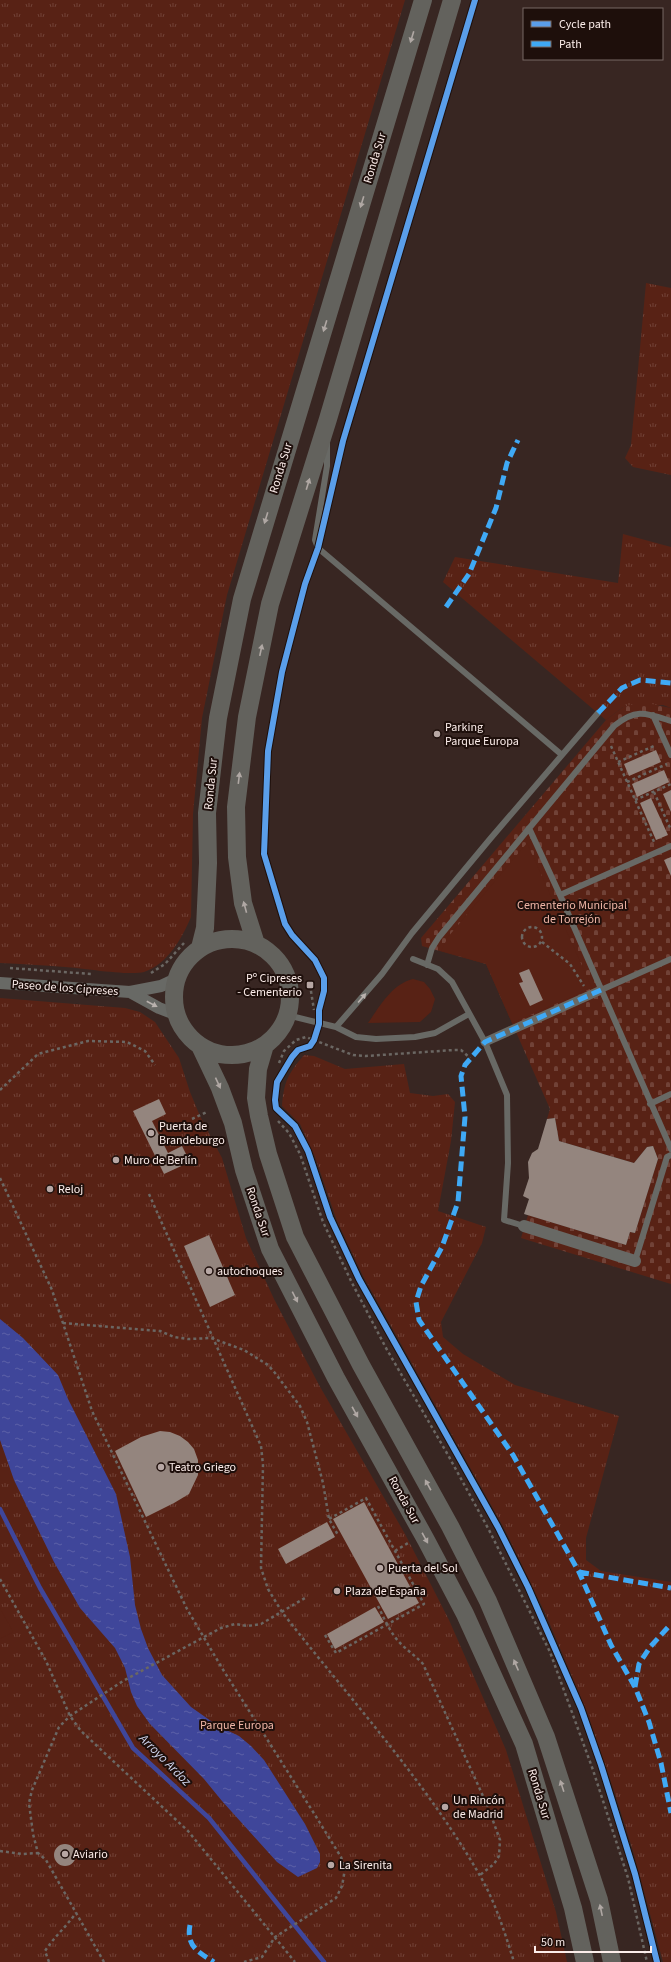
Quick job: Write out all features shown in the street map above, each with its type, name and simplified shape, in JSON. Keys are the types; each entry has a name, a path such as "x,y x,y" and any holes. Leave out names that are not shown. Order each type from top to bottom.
{"main road":[{"name":"Ronda Sur","path":"200,948 205,921 208,863 207,813 218,718 242,599 423,0"},
{"path":"256,944 243,903 237,857 236,807 247,717 270,604 328,419 452,0"},
{"name":"Ronda Sur","path":"201,1048 223,1055 245,1054 265,1045 279,1032 287,1015 290,998 288,982 281,966 274,958 256,944 237,939 218,941 200,948 185,962 176,979 173,997 175,1014 185,1033 201,1048 220,1088 233,1123 244,1170 270,1249 336,1378 426,1540 465,1614 524,1744 573,1908 585,1962"},
{"name":"Ronda Sur","path":"265,1045 258,1069 257,1104 268,1154 295,1238 361,1364 450,1526 488,1601 546,1737 599,1900 612,1962"}],"street":[{"name":"Paseo de los Cipreses","path":"0,983 130,992 161,986 176,979"},
{"path":"485,1042 601,990"},
{"name":"Paseo de los Cipreses","path":"130,992 159,1008 175,1014"},
{"path":"524,1226 636,1260"}],"lane":[{"path":"328,419 327,466 315,540 318,548 562,755"},
{"path":"336,1027 382,974 420,924 598,713"},
{"path":"427,964 432,948 439,937 614,726 626,716 638,713 653,715 671,721"},
{"path":"653,715 671,755"},
{"path":"529,828 560,895 650,1104 671,1149"},
{"path":"560,895 671,846"},
{"path":"413,959 438,969 452,982 485,1042 507,1095 508,1163 504,1220 524,1226"},
{"path":"601,990 671,959"},
{"path":"287,1015 336,1027 356,1037 376,1039 415,1037 434,1033 469,1014"},
{"path":"650,1104 671,1094"},
{"path":"636,1260 667,1156 671,1155"}],"path":[{"path":"603,739 610,745 658,852"},
{"path":"618,762 665,741"},
{"path":"627,782 671,762"},
{"path":"635,800 671,784"},
{"path":"654,792 671,830"},
{"path":"542,942 533,948 528,947 522,939 523,933 531,927 537,928 541,931 542,942 570,964 581,980 588,996"},
{"path":"310,1046 314,1040 319,1024 321,1004"},
{"path":"278,1064 284,1051 296,1040 306,1037 353,1055 366,1056 461,1050 470,1058"},
{"path":"0,1090 38,1054 88,1041 127,1042 145,1051 155,1065"},
{"path":"192,1119 207,1112"},
{"path":"275,1118 289,1133 300,1154 323,1222 352,1283 386,1348 448,1455 489,1530 550,1652 594,1770 628,1878 647,1962"},
{"path":"0,1178 41,1265 92,1411 187,1608 222,1668 341,1857 346,1869 342,1886 336,1898 275,1937 262,1957 244,1962"},
{"path":"149,1194 211,1338 261,1446 263,1465 261,1568 268,1589 282,1612 395,1752 480,1875 506,1934 514,1962"},
{"path":"62,1323 160,1331 174,1337 188,1339 211,1338 244,1350 268,1365 300,1406 312,1441 329,1519 338,1535"},
{"path":"325,1635 336,1652 424,1604 366,1498 329,1519"},
{"path":"395,1550 414,1540"},
{"path":"0,1579 46,1661 70,1716 81,1731 188,1831 295,1962"},
{"path":"104,1962 46,1860 38,1853 32,1834 29,1803 32,1790 59,1727 70,1716 124,1681 220,1628 235,1624 248,1626 261,1624 305,1598"},
{"path":"378,1606 398,1641 415,1655 423,1664 481,1792 500,1840 499,1856 494,1864 480,1875"},
{"path":"546,1629 564,1669"},
{"path":"0,1851 22,1854 38,1853"},
{"path":"49,1962 45,1951 55,1936 64,1929 76,1913"}],"green space":[{"path":"0,0 405,0 227,595 202,718 193,814 191,917 179,942 167,957 153,968 144,972 128,973 57,966 0,963"},
{"path":"646,283 671,288 671,475 633,467 625,458 631,445"},
{"path":"623,534 671,547 671,708 663,705 623,707 606,720 443,582 455,557 618,583"},
{"name":"Cementerio Municipal de Torrejón","path":"642,702 671,708 671,1284 521,1238 528,1215 626,1245 630,1232 635,1233 658,1159 653,1146 647,1147 634,1163 559,1141 555,1118 547,1119 550,1109 486,964 422,946 421,938 606,720 623,707"},
{"path":"527,843 592,988 512,1023 486,964 441,951 448,937"},
{"path":"413,979 424,982 430,989 435,999 431,1012 420,1022 368,1023 387,996 399,986"},
{"name":"Parque Europa","path":"0,998 125,1008 140,1012 155,1022 179,1058 190,1092 200,1116 222,1158 246,1238 274,1299 319,1385 405,1534 449,1620 506,1750 556,1912 567,1962 0,1962"},
{"path":"304,1055 314,1056 345,1069 404,1064 410,1093 433,1096 448,1094 455,1102 451,1141 438,1211 486,1227 482,1243 441,1322 443,1337 463,1354 515,1385 619,1416 586,1538 586,1560 601,1571 671,1582 671,1962 663,1962 633,1851 614,1791 587,1712 546,1615 505,1530 363,1276 337,1221 315,1157 300,1124 282,1106 284,1090 288,1078 294,1067"},
{"path":"0,1608 13,1632 0,1639"}],"water":[{"path":"0,1319 23,1338 58,1375 68,1399 116,1494 130,1557 135,1605 141,1629 148,1648 162,1675 191,1707 218,1726 239,1736 264,1760 305,1824 320,1854 320,1862 317,1868 298,1877 277,1862 204,1779 150,1724 137,1706 131,1692 125,1668 115,1648 80,1608 54,1562 14,1480 0,1440"}],"building":[{"path":"656,750 661,762 629,776 624,764"},
{"path":"664,770 669,782 637,797 632,784"},
{"path":"671,790 671,812 663,794"},
{"path":"651,798 668,835 656,840 640,803"},
{"path":"671,857 671,876 664,860"},
{"path":"529,969 543,1000 530,1006 519,983 523,982 519,973"},
{"name":"Puerta de Brandeburgo","path":"159,1099 166,1114 152,1121 168,1153 182,1146 190,1162 164,1174 133,1111"},
{"path":"555,1118 559,1141 634,1163 647,1147 653,1146 658,1159 635,1233 630,1232 626,1245 524,1214 529,1199 523,1196 529,1178 528,1162 532,1153 538,1149 547,1119"},
{"name":"autochoques","path":"209,1235 235,1295 210,1307 184,1246"},
{"name":"Teatro Griego","path":"160,1431 170,1432 180,1436 188,1442 194,1449 198,1460 198,1475 189,1494 146,1517 115,1451 141,1437"},
{"name":"Puerta del Sol","path":"364,1502 419,1603 388,1619 333,1519"},
{"path":"327,1522 335,1537 286,1564 278,1549"},
{"path":"375,1607 384,1622 335,1649 327,1634"},
{"name":"Aviario","path":"65,1844 73,1847 76,1855 73,1863 65,1866 57,1863 54,1855 57,1847"}],"waterway":[{"name":"Arroyo Ardoz","path":"0,1509 40,1588 133,1748 209,1818 324,1962"}],"marked path":[{"path":"446,607 469,574 496,508 507,463 518,440"},
{"path":"598,713 622,688 640,680 671,683"},
{"path":"601,990 485,1042 465,1065 461,1076 465,1117 458,1202 442,1247 421,1286 416,1302 419,1320 513,1455 579,1572 611,1645 635,1687 649,1722 661,1763 671,1813"},
{"path":"579,1572 671,1588"},
{"path":"635,1687 639,1664 650,1647 671,1624"},
{"path":"190,1925 190,1938 194,1948 214,1962"}],"cycle path":[{"path":"475,0 343,441 318,548 305,584 282,672 268,751 264,854 285,924 292,935 315,960 324,978 324,991 319,1010 319,1024 314,1040 310,1046 298,1050 292,1057 277,1082 275,1100 276,1108 295,1126 308,1151 330,1217 359,1279 498,1527 528,1587 581,1708 601,1765 635,1874 657,1962"}],"place":[{"name":"Parking Parque Europa","path":"437,734"},
{"name":"Pº Cipreses - Cementerio","path":"310,985"},
{"name":"Puerta de Brandeburgo","path":"151,1133"},
{"name":"Muro de Berlín","path":"116,1160"},
{"name":"Reloj","path":"50,1189"},
{"name":"autochoques","path":"209,1271"},
{"name":"Teatro Griego","path":"161,1467"},
{"name":"Puerta del Sol","path":"380,1568"},
{"name":"Plaza de España","path":"337,1591"},
{"name":"Un Rincón de Madrid","path":"445,1807"},
{"name":"Aviario","path":"65,1854"},
{"name":"La Sirenita","path":"331,1865"}]}
